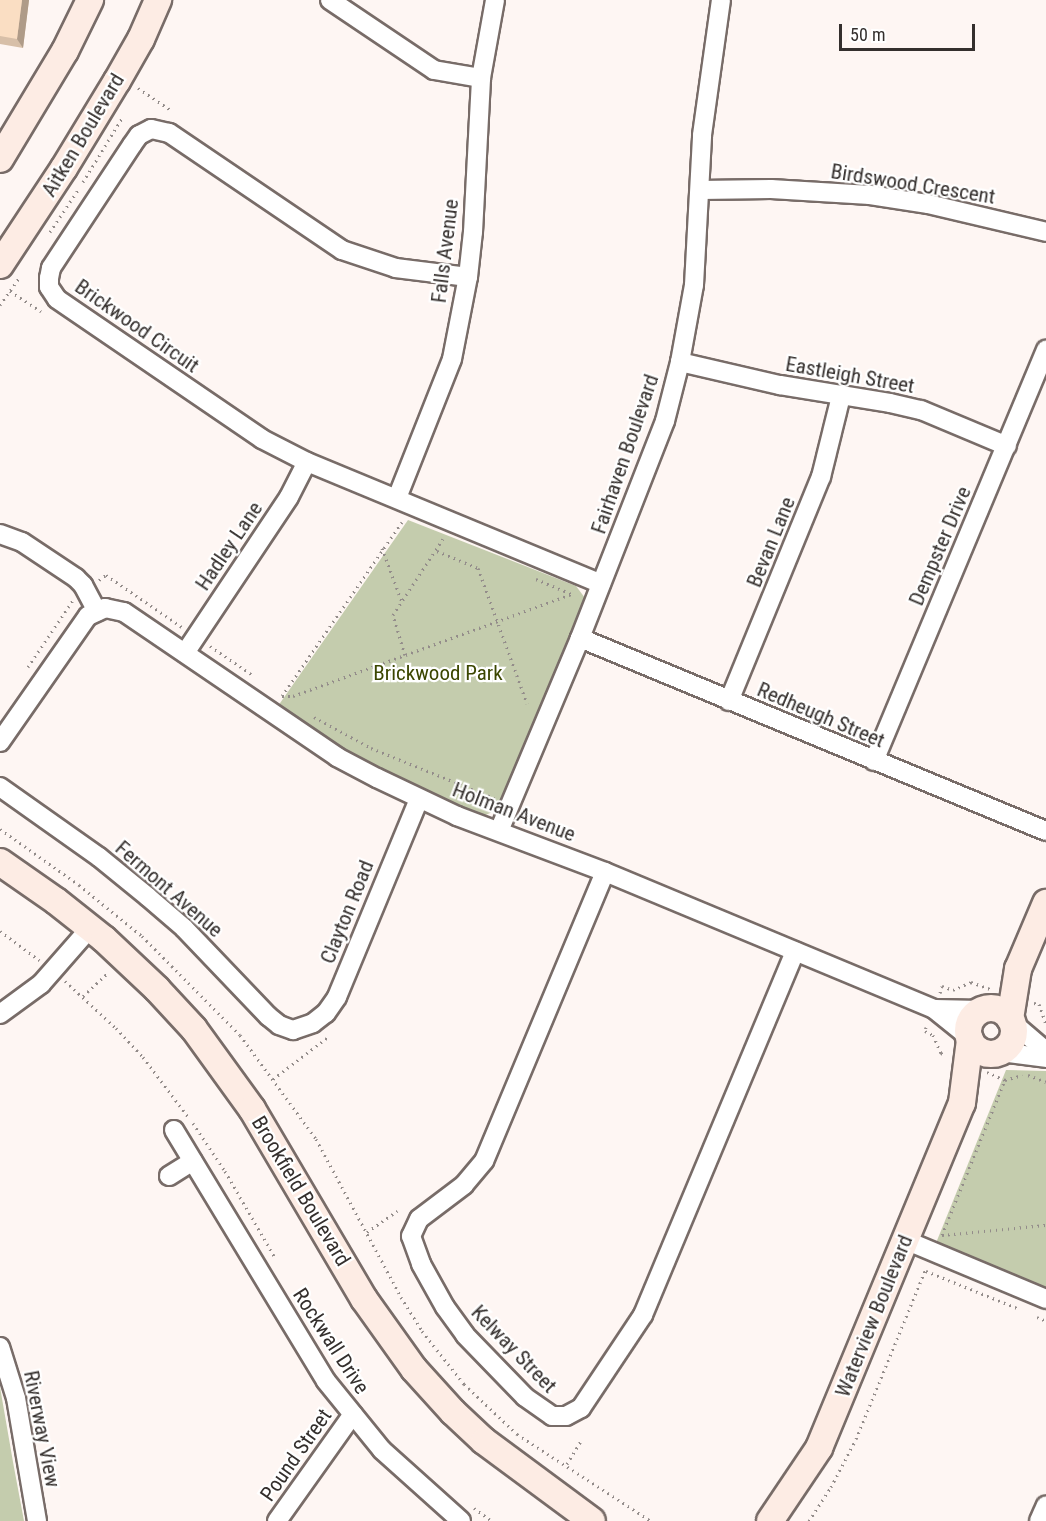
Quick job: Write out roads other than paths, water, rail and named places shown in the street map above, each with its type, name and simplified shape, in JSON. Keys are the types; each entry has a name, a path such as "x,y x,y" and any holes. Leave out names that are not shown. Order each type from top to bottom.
{"street":[{"path":"0,159 65,51 90,0"},
{"name":"Aitken Boulevard","path":"0,265 64,168 117,81 141,39 158,0"},
{"path":"330,0 434,70 481,78"},
{"name":"Falls Avenue","path":"397,498 452,359 468,277 473,232 481,78 495,0"},
{"name":"Fairhaven Boulevard","path":"499,831 580,638 665,421 680,362 696,265 702,135 721,0"},
{"name":"Brickwood Circuit","path":"468,277 396,268 366,260 313,231 169,133 151,129 139,135 51,268 49,278 52,294 262,439 307,462 601,584"},
{"name":"Birdswood Crescent","path":"700,190 771,189 870,195 928,204 1046,232"},
{"name":"Dempster Drive","path":"874,761 1046,349"},
{"name":"Eastleigh Street","path":"680,362 841,396 921,410 1007,446"},
{"name":"Bevan Lane","path":"729,701 821,477 841,396"},
{"name":"Hadley Lane","path":"185,653 289,497 307,462"},
{"path":"0,534 22,542 76,578 101,610 80,625 0,742"},
{"name":"Holman Avenue","path":"101,610 124,612 337,757 419,799 605,872 934,1009 969,1038"},
{"name":"Redheugh Street","path":"580,638 1046,831"},
{"name":"Fermont Avenue","path":"0,787 99,857 148,897 191,936 279,1025 293,1030 301,1029"},
{"name":"Clayton Road","path":"301,1029 326,1013 337,997 419,799"},
{"name":"Brookfield Boulevard","path":"1,863 90,928 157,989 219,1061 258,1118 369,1307 414,1369 484,1442 592,1521"},
{"name":"Kelway Street","path":"605,872 484,1161 464,1185 419,1219 411,1236 421,1264 445,1307 465,1335 525,1396 552,1416 566,1416 581,1408 643,1315 795,951"},
{"path":"999,1052 1011,1042 1011,1020 1018,969 1046,903"},
{"path":"0,1014 41,984 90,928"},
{"path":"1018,969 969,1024 969,1038 984,1053 999,1052 1046,1058"},
{"name":"Holman Avenue","path":"934,1009 983,1010"},
{"path":"983,1010 999,1010 1046,1052"},
{"name":"Waterview Boulevard","path":"962,1103 969,1038"},
{"name":"Waterview Boulevard","path":"770,1521 819,1449 962,1103 999,1052"},
{"name":"Rockwall Drive","path":"174,1130 326,1381 382,1450 461,1521"},
{"path":"169,1176 193,1161"},
{"path":"905,1240 1046,1299"},
{"name":"Riverway View","path":"0,1347 16,1398 38,1521"},
{"name":"Pound Street","path":"277,1521 353,1414"},
{"path":"1039,1521 1046,1505"}],"park label":[{"name":"Brickwood Park","path":"438,673"}]}
